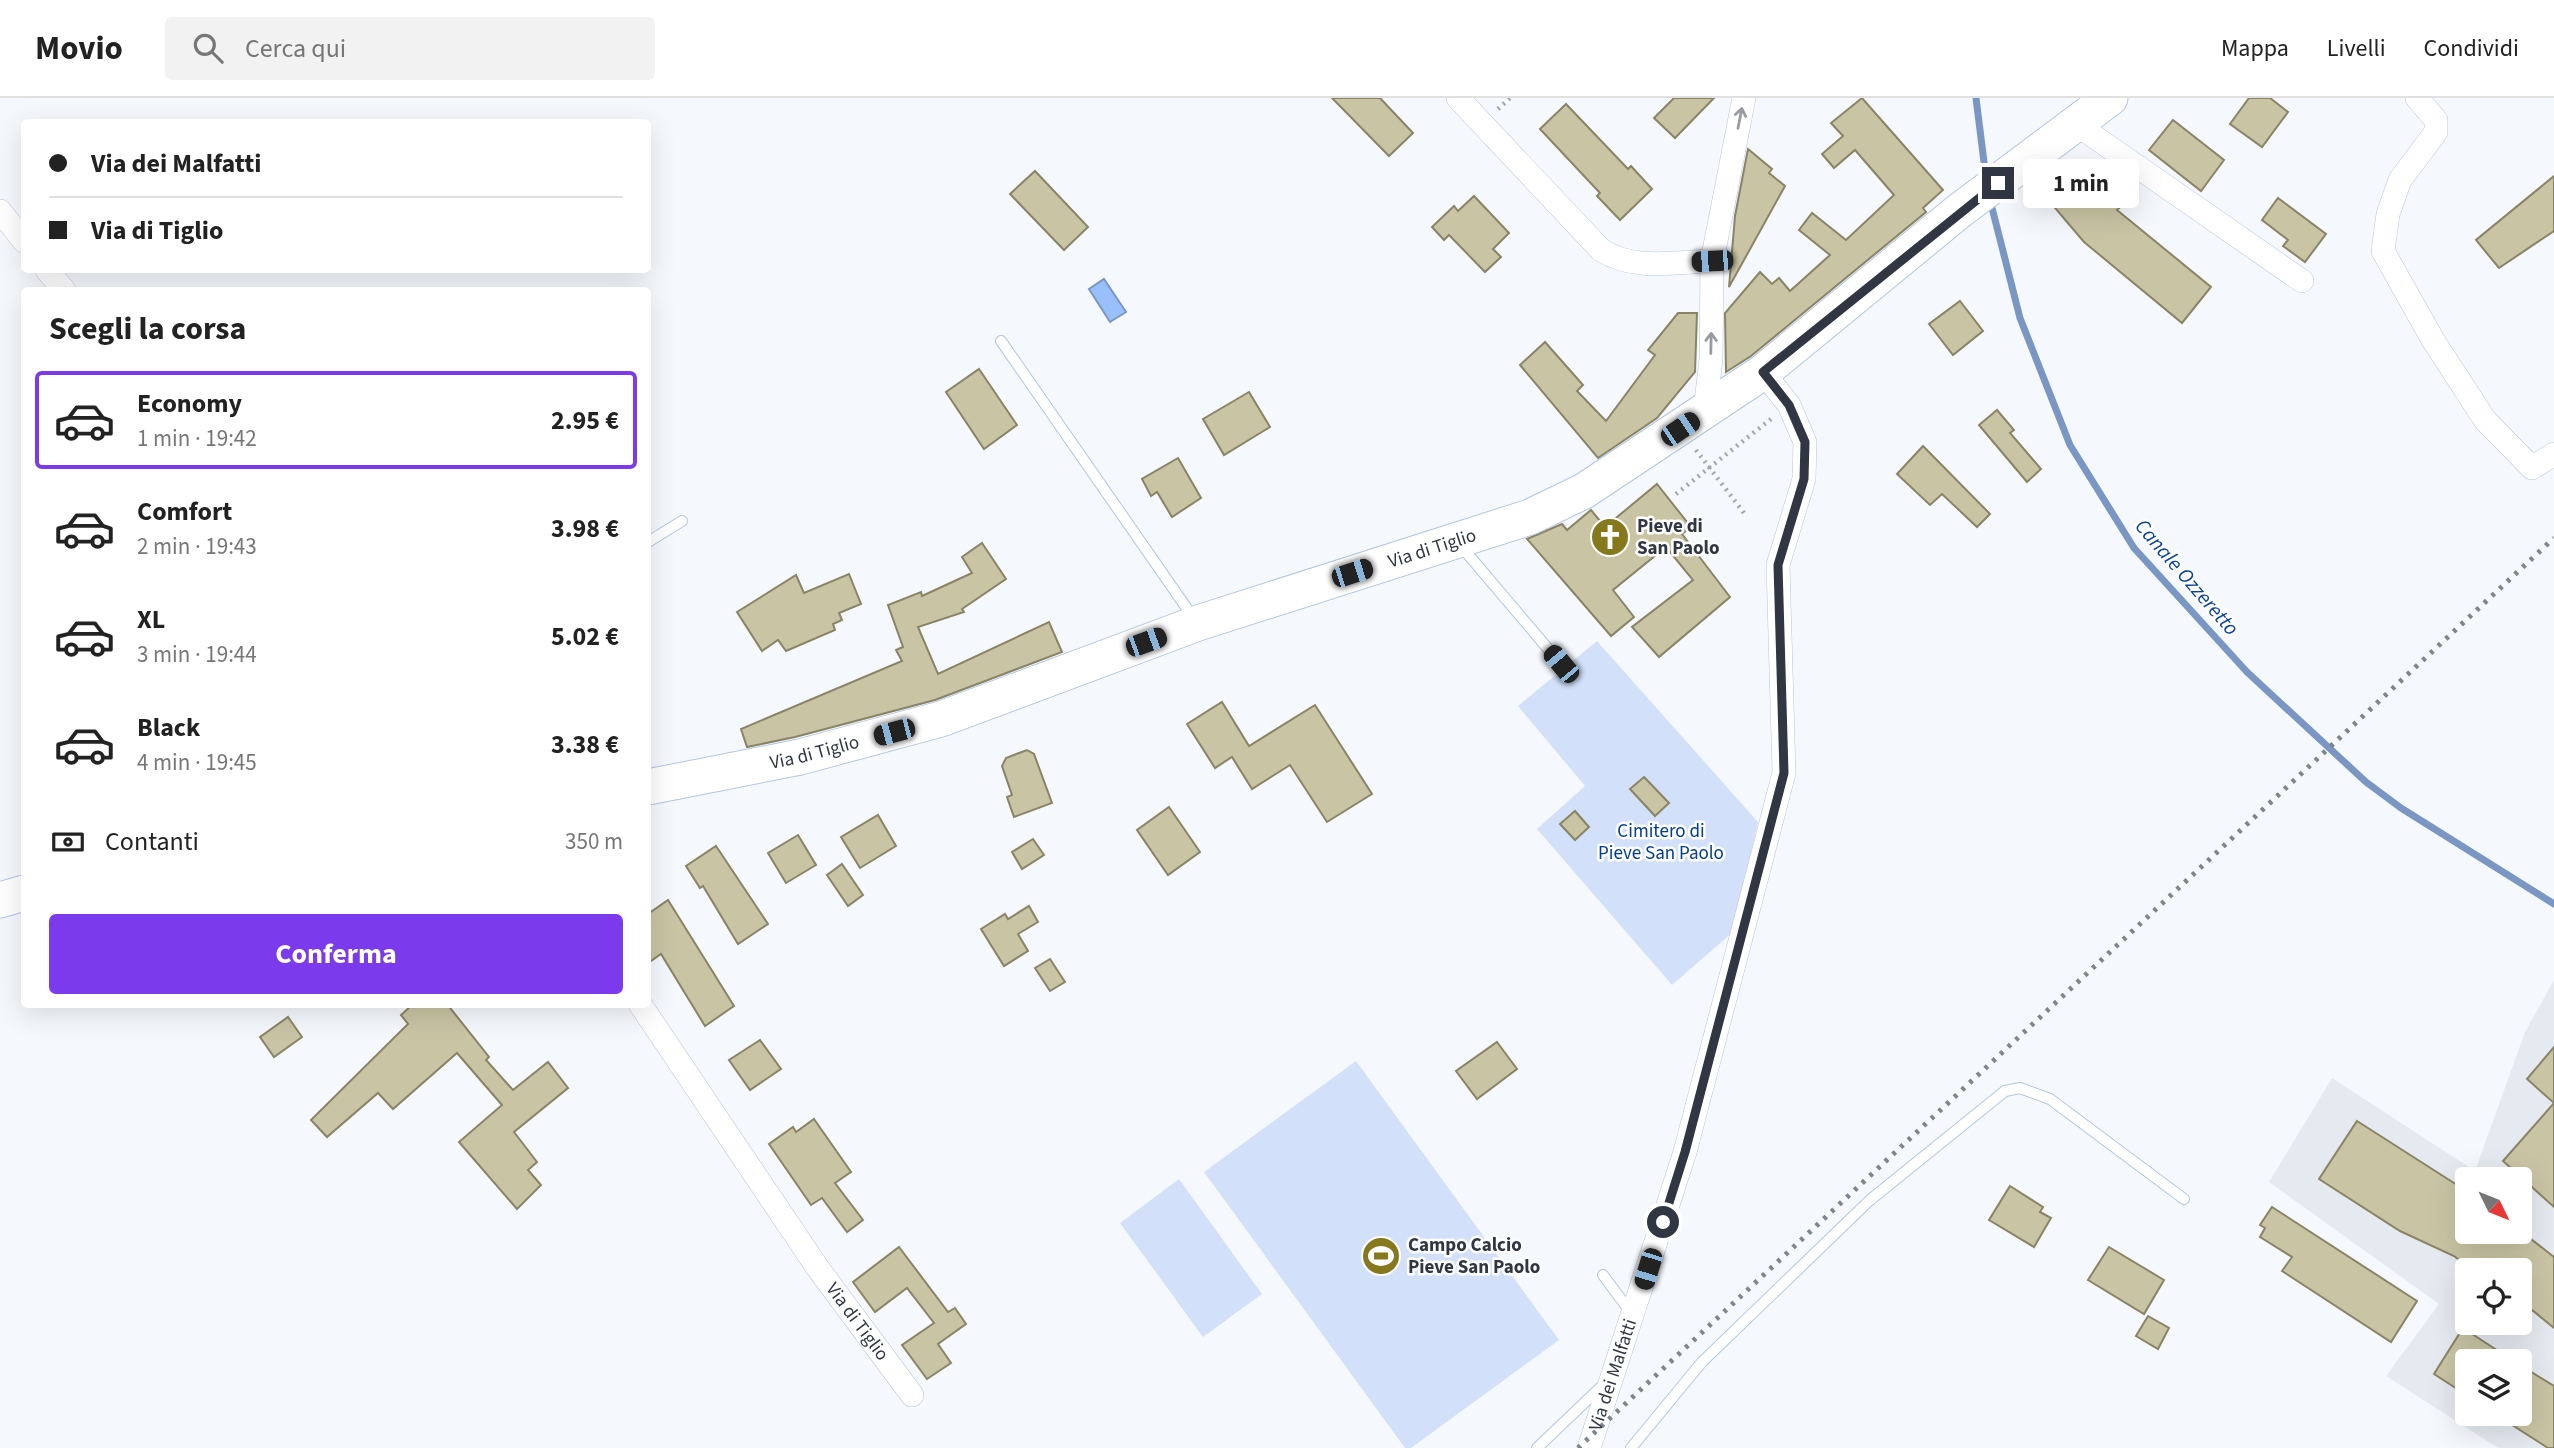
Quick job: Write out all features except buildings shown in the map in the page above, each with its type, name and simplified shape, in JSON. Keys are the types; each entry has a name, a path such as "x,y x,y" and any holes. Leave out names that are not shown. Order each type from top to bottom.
{"main road":[{"name":"Via di Tiglio","path":"651,786 800,757 941,719 1198,623 1530,517 1584,491 1763,372 1959,211 2110,98"},
{"path":"0,900 21,894"}],"street":[{"path":"1458,98 1601,250 1616,259 1638,264 1712,261"},
{"path":"1693,420 1711,359 1712,261 1744,98"},
{"path":"2417,98 2436,120 2436,132 2400,180 2388,214 2383,251 2433,340 2484,420 2532,468 2554,454"},
{"path":"2076,124 2302,281"},
{"path":"0,211 21,237"},
{"path":"50,273 61,287"},
{"name":"Via dei Malfatti","path":"1589,1448 1685,1152 1784,773 1778,565 1804,479 1805,442 1789,405 1763,372"},
{"name":"Via di Tiglio","path":"643,1008 817,1267 912,1395"}],"lane":[{"path":"1001,341 1198,623"},
{"path":"651,540 682,521"},
{"path":"1456,540 1561,664"},
{"path":"1631,1448 1702,1362 1870,1200 2005,1091 2020,1088 2050,1099 2184,1199"},
{"path":"1603,1275 1634,1316"},
{"path":"1537,1448 1613,1376"}],"path":[{"path":"1676,494 1789,405"},
{"path":"1693,420 1709,468 1744,513"}],"shaded area":[{"path":"2554,980 2554,1448 2498,1448 2464,1426 2532,1426 2532,1349 2455,1349 2455,1420 2386,1376 2439,1304 2269,1182 2332,1078 2469,1167 2455,1167 2455,1244 2532,1244 2532,1167 2476,1167 2525,1032"}],"green space":[{"name":"Cimitero di Pieve San Paolo","path":"1597,641 1758,822 1733,932 1672,985 1537,829 1585,786 1518,706"},
{"name":"Campo Calcio Pieve San Paolo","path":"1356,1061 1559,1340 1411,1448 1405,1448 1204,1172"},
{"path":"1179,1179 1262,1294 1203,1337 1120,1223"}],"water":[{"path":"1104,279 1126,312 1110,322 1089,289"}],"waterway":[{"name":"Canale Ozzeretto","path":"1976,98 1986,178"},
{"name":"Canale Ozzeretto","path":"1990,200 2020,318 2070,445 2134,548 2247,672 2366,782 2401,808 2554,904"}],"railway":[{"path":"1578,1448 2554,538"}],"place":[{"name":"Pieve di San Paolo","path":"1610,537"},
{"name":"Campo Calcio Pieve San Paolo","path":"1381,1256"}],"route":[{"path":"1663,1222 1685,1152 1784,773 1778,565 1804,479 1805,442 1789,405 1763,372 1959,211 1998,183"}]}
